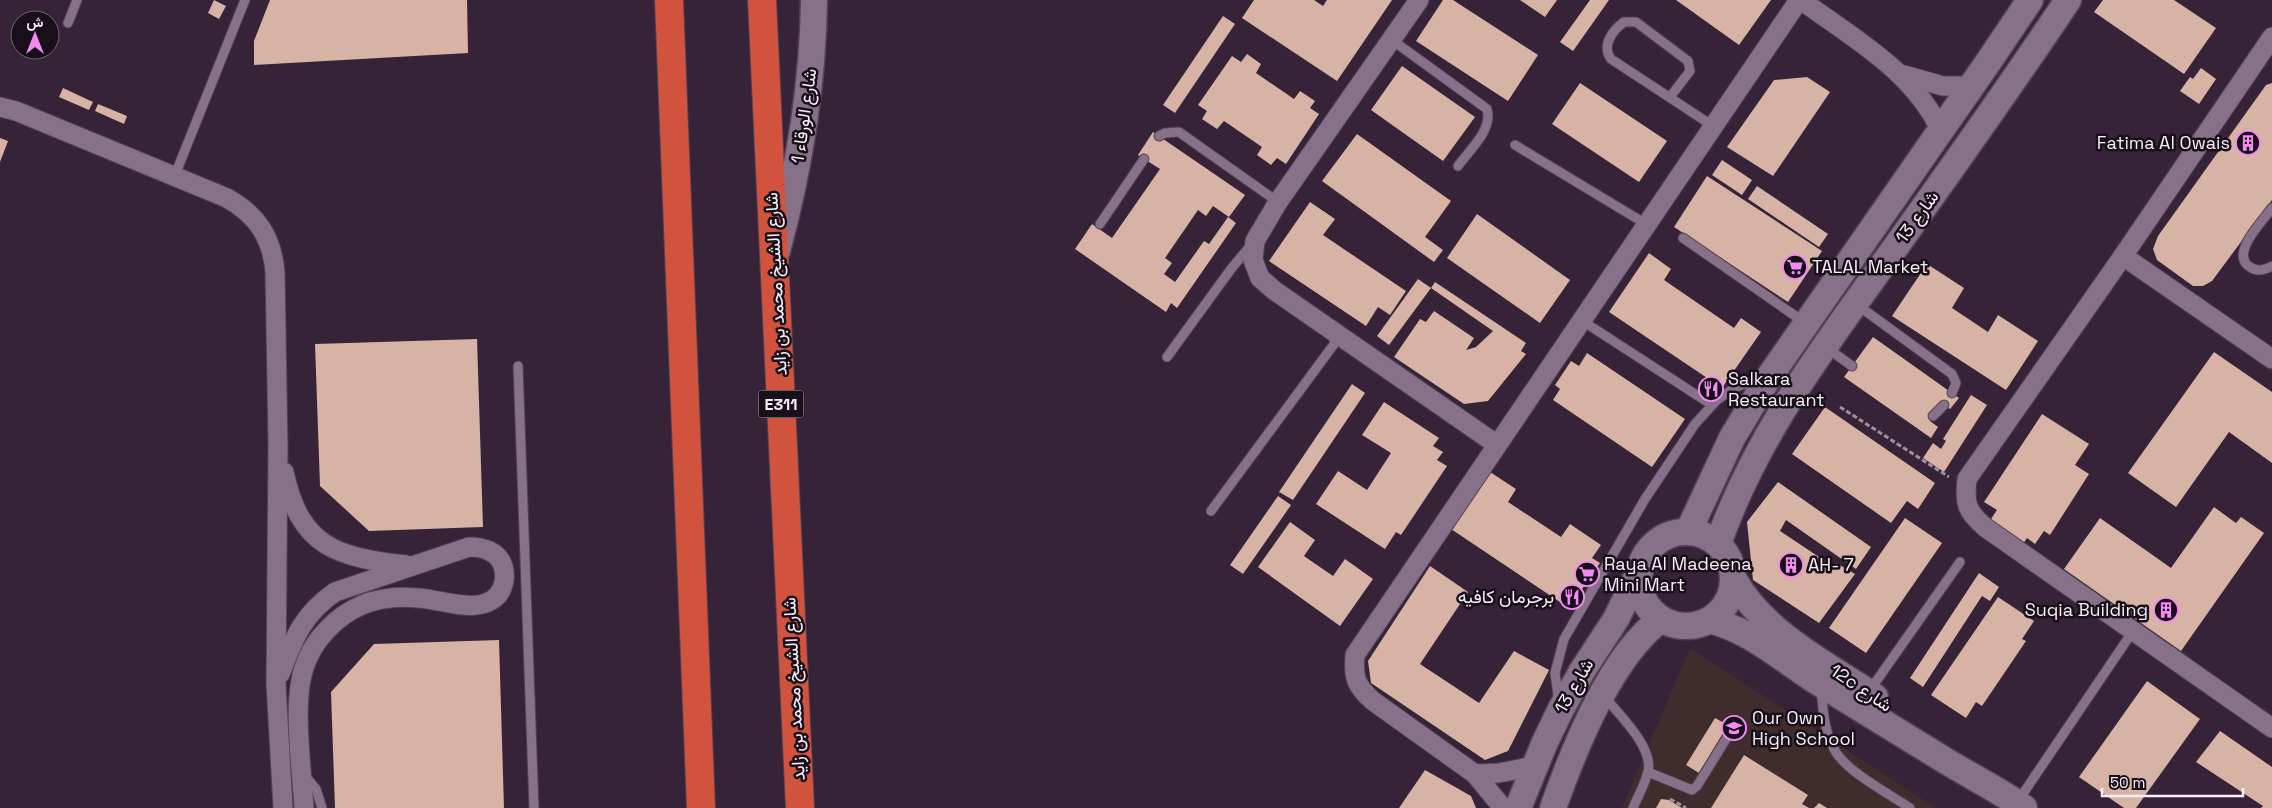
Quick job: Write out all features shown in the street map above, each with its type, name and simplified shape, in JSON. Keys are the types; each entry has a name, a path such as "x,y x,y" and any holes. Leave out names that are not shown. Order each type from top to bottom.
{"highway":[{"path":"669,0 701,808"},
{"name":"شارع الشيخ محمد بن زايد","path":"762,0 800,808"},
{"path":"684,808 696,714"}],"street":[{"name":"شارع الورقاء 1","path":"775,259 790,202 806,114 814,0"},
{"path":"1420,0 1278,202 1255,241 1253,260 1260,278 1496,444"},
{"path":"1504,808 1475,774 1373,702 1360,689 1354,672 1355,655 1364,639 1800,0 1901,74 1924,100 1941,131"},
{"name":"شارع 13","path":"1688,532 1716,469 1765,384 2030,0"},
{"name":"شارع 13","path":"1718,544 1736,494 1760,445 1825,347 2016,79 2068,0"},
{"path":"2269,49 1983,455 1967,479 1965,498 1972,516 1986,528 2272,728"},
{"path":"1901,74 1928,84 1971,86"},
{"path":"5,106 175,175 243,207 257,220 267,236 273,253 275,272 278,444 276,684 283,808"},
{"path":"2123,256 2272,359"},
{"path":"278,444 293,506 305,527 324,544 346,556 412,565"},
{"path":"1688,532 1704,535 1718,544 1730,560 1734,580 1727,603 1709,620 1695,625 1680,625 1661,619 1654,613 1643,597 1640,588 1640,569 1644,559 1657,542 1677,533 1688,532"},
{"path":"276,684 302,623 316,606 335,592 412,565 469,548 483,548 494,554 502,564 505,577 501,590 492,600 480,605 390,597 361,605 336,620 317,642 304,668 299,696 304,808"},
{"name":"شارع 13","path":"1518,808 1534,766 1561,709 1582,671 1616,619 1640,569"},
{"name":"12c شارع","path":"1734,580 1750,606 1769,626 1967,761 2012,800"},
{"name":"شارع 13","path":"1553,808 1578,746 1627,652 1644,633 1661,619"},
{"name":"12c شارع","path":"1709,620 1748,635 1820,683 2012,800"},
{"path":"1475,774 1511,772 1534,766"}],"lane":[{"path":"68,23 77,0"},
{"path":"175,175 245,0"},
{"path":"1670,97 1690,71 1688,61 1636,22 1624,22 1609,40 1606,48 1609,56 1713,126"},
{"path":"1392,40 1487,108 1489,117 1487,126 1458,166"},
{"path":"1160,136 1165,133 1179,132 1278,202"},
{"path":"1515,145 1646,224"},
{"path":"1100,224 1144,158"},
{"path":"2272,208 2244,246 2242,254 2249,267 2257,270 2272,266"},
{"path":"1683,238 1806,323"},
{"path":"1167,357 1230,269 1255,241"},
{"path":"1855,304 1952,374 1956,382 1952,393"},
{"path":"1581,320 1712,405"},
{"path":"1212,511 1340,336"},
{"path":"1825,347 1852,366"},
{"path":"518,366 534,808"},
{"path":"1561,709 1555,685 1560,649 1573,621 1645,499 1674,454 1712,405 1736,387 1747,382 1765,384"},
{"path":"1933,416 1944,405"},
{"path":"1868,692 1960,562"},
{"path":"2012,800 2134,632"},
{"path":"1820,683 1825,721 1834,750 1843,762 1910,808"},
{"path":"1603,695 1646,749 1648,772 1633,808"},
{"path":"1648,772 1692,790 1698,786 1731,731"},
{"path":"302,774 316,789 322,808"}],"path":[{"path":"1840,407 1954,481 1966,484"},
{"path":"1670,799 1686,808"}],"shaded area":[{"name":"Our Own High School","path":"1690,648 1936,808 1622,808"}],"building":[{"path":"214,0 226,6 219,19 208,13"},
{"path":"270,0 467,0 468,53 254,65 254,41"},
{"path":"1254,0 1314,0 1323,6 1327,0 1392,0 1337,81 1242,18"},
{"path":"1443,0 1453,0 1538,55 1508,101 1416,41"},
{"path":"1520,0 1557,0 1545,17"},
{"path":"1590,0 1609,0 1573,51 1560,42"},
{"path":"1676,0 1771,0 1739,45"},
{"path":"2103,0 2174,0 2216,28 2184,74 2094,12"},
{"path":"1223,16 1235,24 1175,113 1163,105"},
{"path":"1247,54 1261,64 1256,73 1294,99 1300,91 1315,101 1310,108 1319,114 1286,164 1277,158 1271,165 1257,155 1262,147 1224,121 1217,129 1202,119 1207,111 1198,105 1232,56 1241,62"},
{"path":"1402,66 1475,117 1443,161 1371,110"},
{"path":"2201,68 2216,79 2199,104 2180,91 2190,77 2193,79"},
{"path":"1807,77 1830,92 1773,176 1727,147 1774,80"},
{"path":"1580,83 1667,141 1639,182 1552,124"},
{"name":"Fatima Al Owais","path":"2272,83 2272,200 2212,281 2203,286 2193,286 2157,260 2153,249 2158,236 2266,85"},
{"path":"63,88 93,102 89,110 59,97"},
{"path":"98,104 127,116 124,124 95,111"},
{"path":"1153,132 1245,195 1229,217 1213,206 1206,216 1198,210 1165,258 1172,263 1164,274 1175,282 1204,241 1209,244 1228,217 1236,223 1177,308 1171,303 1166,312 1075,249 1092,224 1112,238 1160,169 1138,155"},
{"path":"1357,134 1451,201 1425,237 1443,250 1434,262 1322,181"},
{"path":"0,138 8,141 0,162"},
{"path":"1722,160 1752,180 1742,195 1712,175"},
{"path":"1707,176 1822,251 1788,302 1674,227"},
{"path":"1757,186 1828,234 1819,247 1748,199"},
{"path":"1310,202 1335,219 1323,235 1406,291 1390,315 1378,307 1366,326 1269,261"},
{"path":"1477,214 1570,280 1540,323 1447,258"},
{"path":"1649,253 1671,269 1664,280 1734,328 1741,318 1761,332 1722,388 1609,312"},
{"path":"1927,264 1964,288 1952,308 1988,332 1998,315 2038,341 2006,390 1892,316"},
{"path":"1418,279 1431,288 1389,345 1377,336"},
{"path":"1435,282 1526,343 1521,351 1526,354 1488,401 1464,404 1394,357 1420,319 1426,322 1434,311 1474,338 1466,350 1476,347 1493,331 1431,288"},
{"path":"1873,337 1959,398 1950,409 1942,404 1933,416 1930,421 1938,427 1931,438 1844,377"},
{"path":"477,339 483,527 369,531 320,486 315,344"},
{"path":"2214,352 2272,392 2272,463 2229,432 2176,507 2128,473"},
{"path":"1587,353 1685,419 1652,467 1553,400 1560,389 1555,385 1571,361 1579,366"},
{"path":"1352,384 1365,393 1293,500 1279,492"},
{"path":"1971,395 1987,405 1944,472 1923,458 1933,443 1941,449 1946,441 1943,439"},
{"path":"1384,402 1439,438 1433,446 1443,452 1437,460 1447,466 1401,535 1396,532 1385,549 1316,504 1338,471 1367,490 1391,453 1362,435"},
{"path":"1825,407 1935,483 1918,509 1907,501 1891,523 1792,454"},
{"path":"2042,414 2089,444 2075,465 2089,474 2050,535 2044,531 2035,544 2027,538 2023,544 1989,522 1997,510 1984,502"},
{"path":"1490,472 1516,489 1508,502 1561,537 1570,524 1601,545 1592,558 1600,563 1569,608 1448,527"},
{"name":"AH- 7","path":"1778,482 1871,547 1856,569 1786,520 1780,531 1834,567 1836,563 1855,574 1819,623 1753,580 1747,522"},
{"path":"1278,496 1291,505 1243,574 1230,565"},
{"name":"Suqia Building","path":"2214,507 2236,523 2241,517 2264,533 2181,651 2064,569 2100,518 2171,568"},
{"path":"1905,518 1942,543 1866,653 1829,628"},
{"path":"1290,522 1315,540 1304,556 1333,576 1345,559 1373,579 1340,626 1258,567"},
{"path":"1430,566 1468,592 1420,664 1479,703 1514,651 1549,670 1508,751 1485,760 1371,683 1368,661"},
{"path":"1979,573 1999,587 1990,601 1982,596 1923,687 1910,678"},
{"path":"1998,597 2034,621 2022,639 2026,641 1982,706 1976,702 1966,718 1931,695"},
{"path":"499,640 504,808 335,808 331,692 374,644"},
{"path":"2147,681 2200,719 2136,808 2124,808 2079,777"},
{"path":"1715,718 1728,725 1699,773 1686,765"},
{"path":"2220,731 2272,767 2272,808 2261,808 2263,806 2196,762"},
{"path":"1744,755 1808,795 1802,804 1809,808 1711,808"},
{"path":"1425,770 1471,796 1476,808 1399,808"},
{"path":"1661,799 1669,800 1682,808 1656,808"},
{"path":"1819,803 1827,808 1814,808"}],"place":[{"name":"Fatima Al Owais","path":"2248,143"},
{"name":"TALAL Market","path":"1795,267"},
{"name":"Salkara Restaurant","path":"1711,389"},
{"name":"AH- 7","path":"1791,565"},
{"name":"Raya Al Madeena Mini Mart","path":"1587,574"},
{"name":"برجرمان كافيه","path":"1572,597"},
{"name":"Suqia Building","path":"2166,610"},
{"name":"Our Own High School","path":"1734,728"}]}
